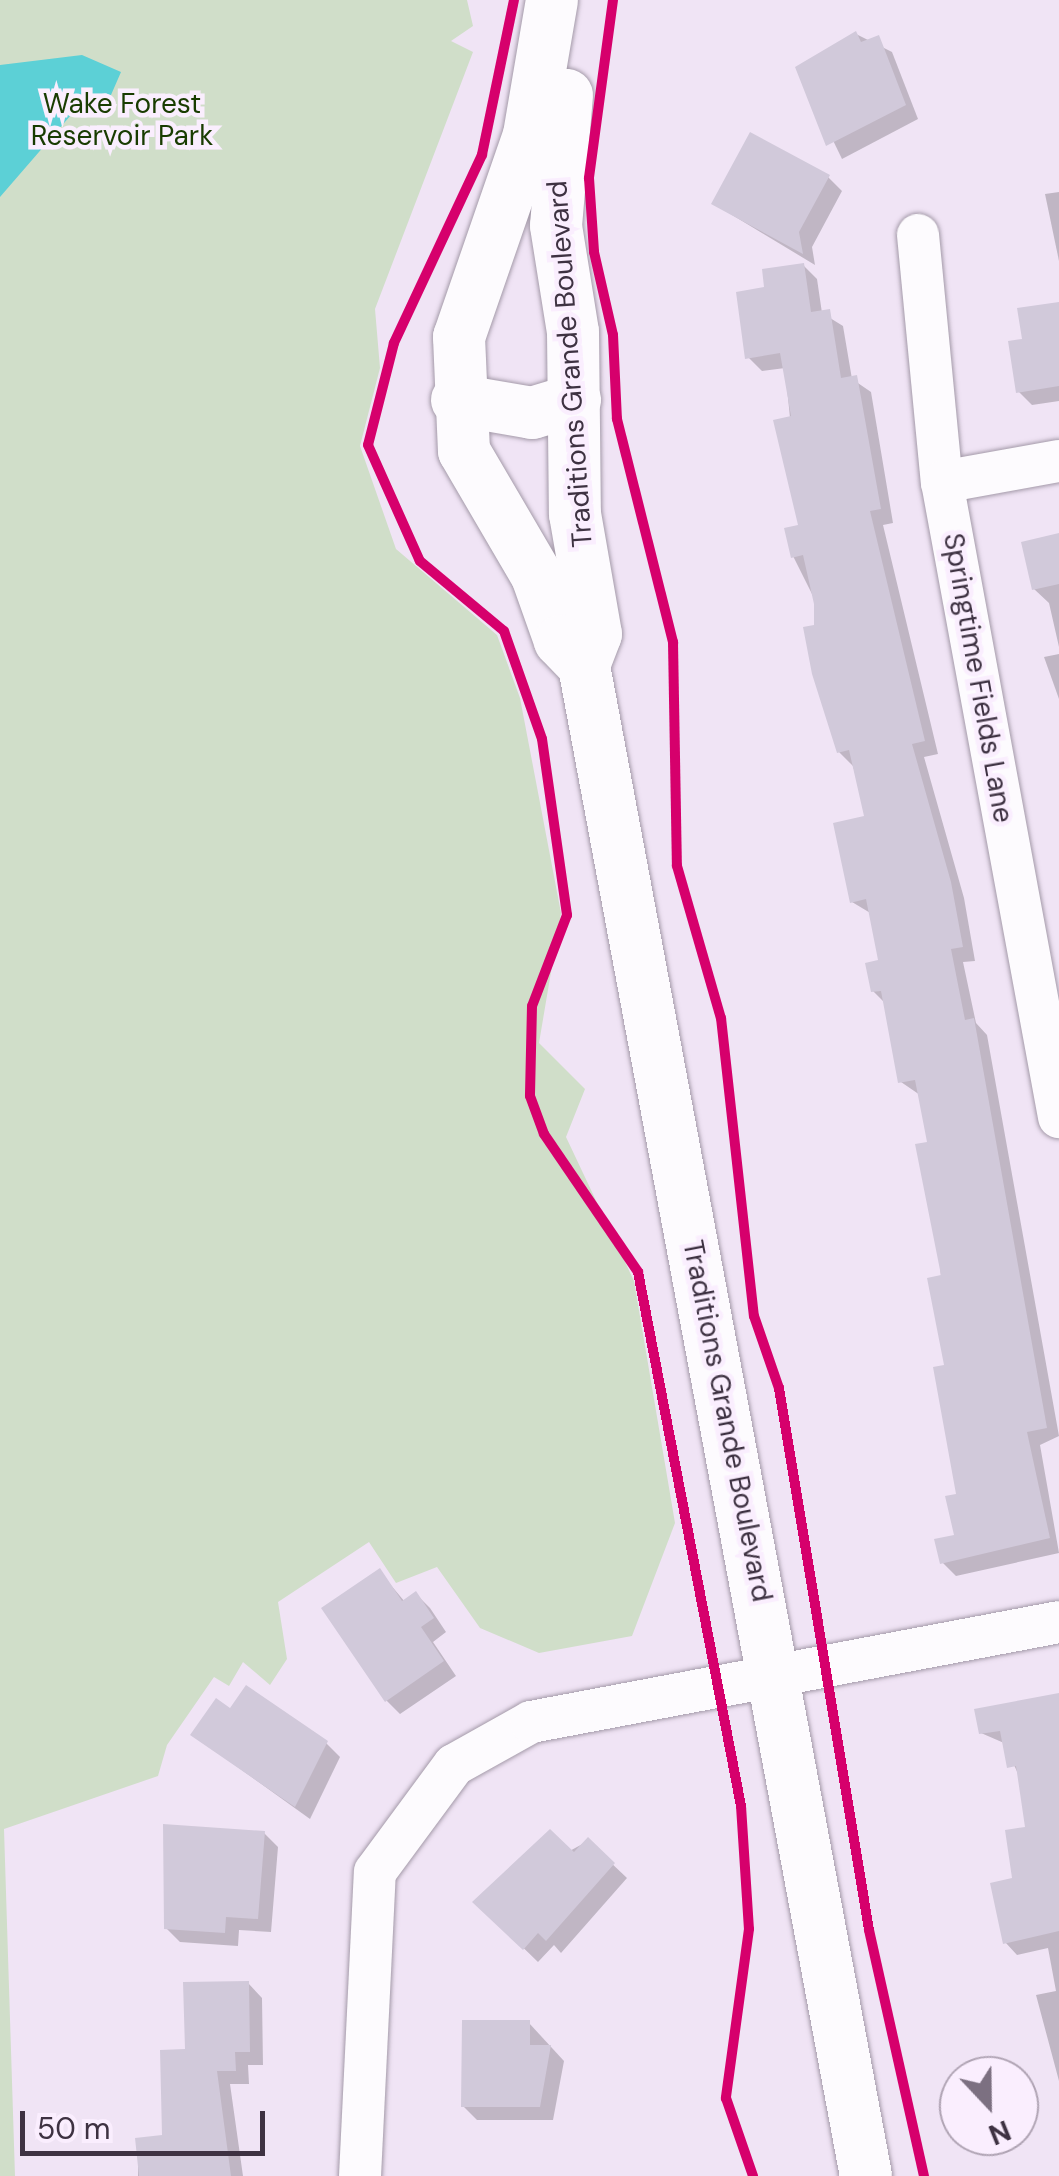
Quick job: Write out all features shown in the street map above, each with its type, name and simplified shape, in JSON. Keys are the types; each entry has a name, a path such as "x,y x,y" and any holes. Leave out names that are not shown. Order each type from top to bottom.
{"main road":[{"name":"Traditions Grande Boulevard","path":"552,0 529,135 466,302 457,400 470,467 537,576 560,641 584,666"},
{"name":"Traditions Grande Boulevard","path":"582,0 556,184 575,400 575,514 596,634 584,666 866,2176"},
{"path":"457,400 532,413 575,400"}],"street":[{"name":"Springtime Fields Lane","path":"918,235 942,482 1059,1118"},
{"path":"942,482 1059,461"},
{"path":"360,2176 374,1872 414,1812 454,1765 532,1722 1059,1622"}],"green space":[{"name":"Wake Forest Reservoir Park","path":"0,0 467,0 473,26 451,41 473,52 375,309 380,368 360,446 396,549 497,635 520,698 561,913 539,1043 585,1089 566,1137 634,1281 675,1523 632,1636 539,1653 480,1628 437,1567 396,1583 369,1542 278,1602 287,1659 270,1685 243,1662 229,1686 214,1677 167,1745 158,1776 4,1829 15,2176 0,2176"}],"water":[{"path":"82,55 121,72 111,95 71,115 0,197 0,65"}],"building":[{"path":"856,31 861,42 879,35 906,105 826,146 795,67"},
{"path":"750,132 830,175 799,232 803,254 711,204"},
{"path":"804,263 811,312 830,309 841,378 857,375 881,509 870,511 925,741 912,744 951,882 963,947 951,949 965,1020 974,1018 1047,1428 1027,1432 1050,1538 940,1564 934,1539 954,1535 945,1496 956,1494 933,1367 944,1365 927,1278 941,1275 915,1144 927,1142 915,1080 898,1083 881,991 871,992 865,963 878,960 866,899 850,903 833,823 864,816 849,750 837,753 812,674 803,627 814,625 814,604 803,555 791,558 784,528 798,525 773,420 791,416 780,353 745,359 736,292 764,287 762,269"},
{"path":"1059,302 1059,386 1016,393 1008,341 1022,339 1017,308"},
{"path":"1059,533 1059,584 1032,590 1021,542"},
{"path":"380,1568 402,1601 416,1591 434,1618 421,1627 444,1661 385,1702 321,1608"},
{"path":"246,1685 328,1741 295,1807 190,1735 216,1698 230,1708"},
{"path":"1059,1693 1059,1931 1003,1944 990,1883 1012,1878 1005,1830 1025,1827 1016,1766 1007,1768 1000,1731 979,1734 974,1709"},
{"path":"163,1824 265,1831 258,1919 226,1917 225,1933 164,1929"},
{"path":"550,1829 574,1852 588,1837 615,1863 546,1941 538,1933 523,1950 472,1902"},
{"path":"249,1981 250,2052 235,2052 236,2071 217,2071 231,2176 139,2176 135,2138 162,2135 160,2050 185,2049 183,1982"},
{"path":"462,2020 530,2020 530,2045 551,2045 540,2107 461,2107"}],"cycle path":[{"path":"514,0 482,155 394,343 368,445 420,561 504,631 542,739 567,915 532,1006 530,1096 544,1134 638,1272 741,1806 749,1929 726,2098 753,2176"},
{"path":"613,0 589,178 594,252 613,335 617,419 673,642 677,866 721,1018 754,1316 779,1388 869,1930 924,2176"}]}
